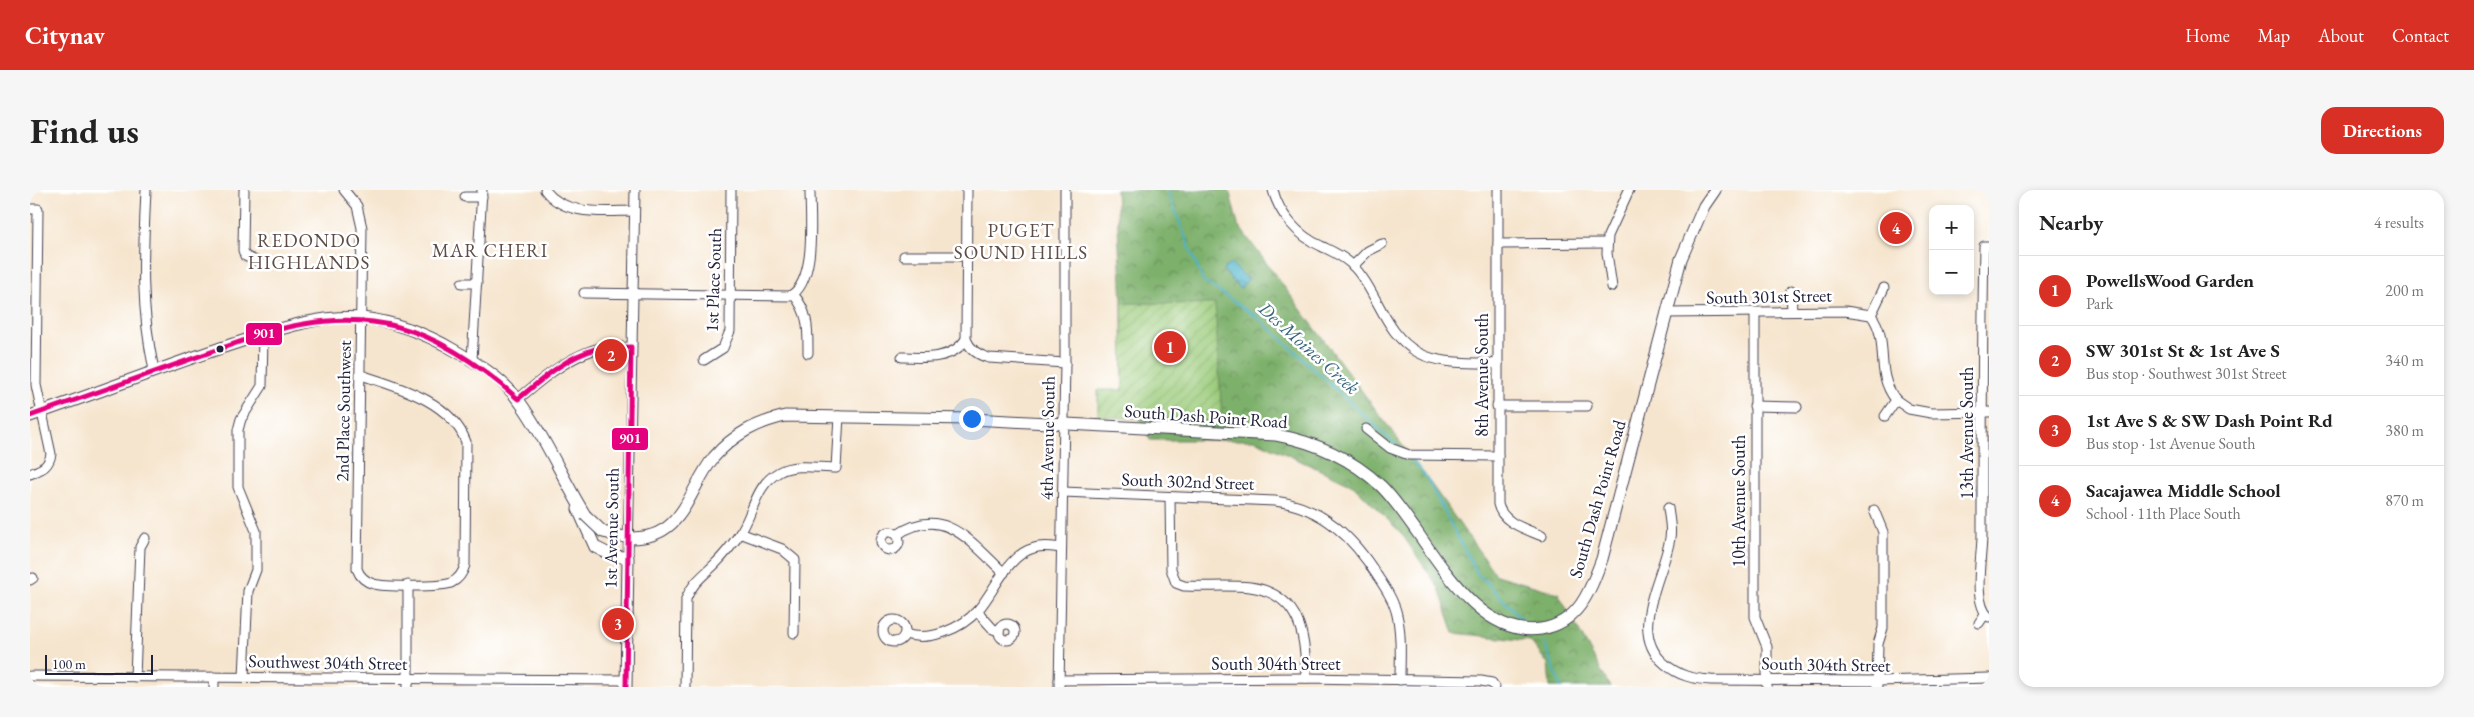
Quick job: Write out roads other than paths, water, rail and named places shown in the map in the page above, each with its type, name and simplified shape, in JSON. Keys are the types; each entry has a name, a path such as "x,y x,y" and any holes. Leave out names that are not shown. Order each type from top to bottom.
{"main road":[{"name":"South Dash Point Road","path":"573,496 585,515 603,532 629,538 651,536 668,528 686,508 713,459 735,437 765,421 785,416 971,419 1261,434 1294,438 1341,457 1380,485 1399,506 1451,578 1483,612 1505,625 1519,630 1545,628 1570,618 1590,590 1602,559 1681,259 1704,206 1715,190"},
{"path":"30,416 154,370 263,334 320,320 360,318 392,323 415,330 472,360 494,376 518,400 538,430 573,496 595,547 611,555 628,558"},
{"name":"1st Avenue South","path":"626,684 628,558"}],"street":[{"path":"146,190 142,281 146,330 154,370"},
{"path":"244,190 243,250 245,256 263,264"},
{"path":"545,190 560,203 574,208 634,211"},
{"name":"1st Avenue South","path":"628,558 635,190"},
{"name":"1st Place South","path":"704,360 723,348 729,339 731,190"},
{"path":"584,293 783,297 793,294 803,283 809,260 810,190"},
{"path":"967,190 966,339 972,349 986,358 1065,363"},
{"name":"4th Avenue South","path":"1059,684 1065,363 1065,190"},
{"path":"1273,190 1283,214 1301,233 1311,241 1338,254 1353,266 1391,327 1410,347 1425,356 1451,361 1498,364"},
{"name":"8th Avenue South","path":"1498,190 1498,500 1500,511 1509,520 1542,536"},
{"path":"1612,287 1607,243 1612,223 1628,190"},
{"name":"2nd Place Southwest","path":"350,192 357,206 362,228 357,569 362,578 376,585 408,585"},
{"path":"465,197 482,193 472,360"},
{"path":"30,474 44,468 50,461 51,454 36,384 33,354 34,209"},
{"path":"1498,244 1607,243"},
{"path":"1353,266 1368,251 1382,244"},
{"name":"13th Avenue South","path":"1986,246 1986,518 1979,594 1987,615"},
{"path":"904,256 967,256"},
{"path":"462,283 477,283"},
{"path":"1884,288 1871,315 1880,334 1884,379 1896,400 1909,409 1931,413 1985,412"},
{"path":"1791,291 1792,312"},
{"path":"793,294 802,304 806,315 808,353"},
{"name":"South 301st Street","path":"1666,313 1858,311 1871,315"},
{"name":"10th Avenue South","path":"1755,312 1755,617 1767,647 1766,683"},
{"path":"244,677 248,591 256,570 256,531 238,487 238,430 241,419 262,386 263,334"},
{"path":"902,358 933,357 949,354 960,347 966,339"},
{"path":"518,400 545,377 572,359 594,350 631,347"},
{"path":"361,375 407,390 439,409 459,427 466,442 465,565 458,579 448,584 408,585 408,683"},
{"path":"1885,416 1896,400"},
{"path":"1497,406 1587,406"},
{"path":"1754,406 1797,407"},
{"path":"685,687 686,599 690,587 716,564 740,534 760,489 768,479 781,471 794,467 836,468 839,416"},
{"path":"1366,429 1390,448 1409,455 1498,456"},
{"name":"South 302nd Street","path":"1063,492 1275,501 1311,510 1330,522 1350,540 1374,570 1390,597 1397,613 1400,630 1400,680"},
{"path":"1170,497 1170,562 1173,579 1176,583 1184,586 1250,587 1269,592 1289,607 1300,625 1306,646 1306,678"},
{"name":"South 304th Street","path":"1668,508 1670,540 1659,591 1643,630 1650,645 1666,665 1680,674 1696,680 1766,683 1877,684 1989,678"},
{"path":"1874,510 1880,519 1882,532 1883,628 1878,644 1877,684"},
{"path":"897,535 920,523 944,525 966,538 1004,573"},
{"path":"740,534 782,549 795,560 794,633"},
{"path":"135,677 140,547 145,538"},
{"path":"905,634 915,636 940,634 952,629 977,611 1004,573 1019,557 1034,547 1061,548"},
{"path":"977,611 993,629 999,631"},
{"path":"1979,623 1987,615"},
{"name":"Southwest 304th Street","path":"30,676 244,677 408,683 626,684"},
{"path":"214,677 214,687"},
{"name":"South 304th Street","path":"1059,684 1306,678 1494,685"}],"water":[{"path":"1231,263 1246,278 1249,278 1240,289 1223,270"}],"waterway":[{"name":"Des Moines Creek","path":"1167,190 1203,281 1260,319 1398,447"},
{"name":"Des Moines Creek","path":"1413,461 1426,477 1477,573 1523,620"},
{"name":"Des Moines Creek","path":"1544,642 1561,687"}],"place":[{"name":"Sacajawea Middle School","path":"1896,228"},
{"name":"PowellsWood Garden","path":"1170,347"},
{"name":"SW 301st St & 1st Ave S","path":"611,355"},
{"name":"1st Ave S & SW Dash Point Rd","path":"618,624"}],"district":[{"name":"PUGET SOUND HILLS","path":"1021,241"},
{"name":"MAR CHERI","path":"490,250"},
{"name":"REDONDO HIGHLANDS","path":"309,251"}]}
